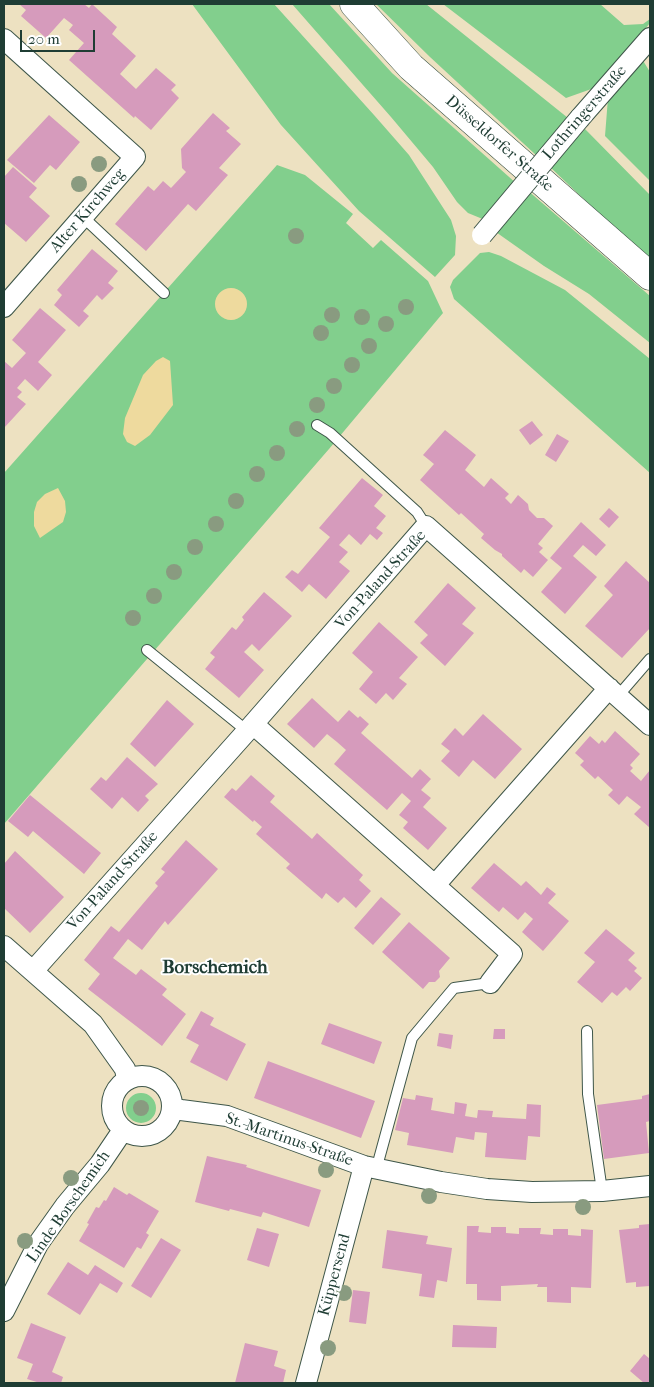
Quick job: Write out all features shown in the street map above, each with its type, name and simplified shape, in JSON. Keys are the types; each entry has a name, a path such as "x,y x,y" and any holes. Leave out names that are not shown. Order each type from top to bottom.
{"main road":[{"name":"Düsseldorfer Straße","path":"354,4 411,67 650,276"}],"street":[{"name":"Lothringerstraße","path":"482,235 650,38"},
{"name":"Alter Kirchweg","path":"4,40 135,157 4,307"},
{"name":"Von-Paland-Straße","path":"33,971 250,728 426,526 650,725"},
{"path":"435,885 614,692"},
{"path":"250,728 435,885 512,954 490,983"},
{"path":"4,946 93,1024 125,1069 127,1079"},
{"path":"146,1076 160,1082 169,1093 173,1107 167,1123 154,1134 137,1136 123,1130 113,1117 111,1104 116,1090 127,1079 146,1076"},
{"name":"St.-Martinus-Straße","path":"173,1107 181,1110 226,1116 370,1168 441,1182 487,1189 532,1192 602,1191 650,1186"},
{"name":"Linde Borschemich","path":"4,1311 38,1244 65,1206 100,1164 123,1130"},
{"name":"Küppersend","path":"306,1383 370,1168"}],"lane":[{"path":"83,217 164,293"},
{"path":"317,425 330,433 417,512 426,526"},
{"path":"147,650 250,728"},
{"path":"614,692 650,659"},
{"path":"370,1168 412,1038 454,988 490,983"},
{"path":"587,1032 588,1094 602,1191"}],"green space":[{"path":"192,4 274,4 374,115 409,155 451,220 456,236 455,255 435,277 359,211 281,125"},
{"path":"292,4 329,4 392,73 517,184 485,220 468,213 457,202 433,167"},
{"path":"376,4 426,4 568,118 537,156"},
{"path":"443,4 600,4 624,25 643,24 650,19 650,23 597,87 566,98"},
{"path":"642,59 650,72 650,181 605,136 608,98"},
{"path":"585,129 650,195 650,258 609,223 550,167"},
{"path":"277,165 305,175 353,214 346,223 373,248 381,240 428,281 443,313 329,449 4,824 4,473"},
{"path":"526,189 650,296 650,343 589,294 544,266 493,230"},
{"path":"489,252 501,256 565,290 650,359 650,473 454,299 450,287 453,280 480,253"},
{"path":"141,1093 152,1097 156,1108 152,1119 141,1123 130,1119 126,1108 130,1097"}],"sand":[{"path":"231,288 237,289 242,293 246,298 246,310 242,315 237,319 231,320 225,319 220,315 216,310 215,304 216,298 220,293 225,289"},
{"path":"163,357 170,361 173,405 150,435 135,446 127,442 123,434 125,418 143,375 156,361"},
{"path":"58,488 65,501 66,512 63,522 40,538 34,526 34,512 37,502 45,494"}],"building":[{"path":"19,4 84,4 89,8 92,4 117,27 112,34 136,56 120,74 136,89 156,68 176,85 171,90 179,98 151,130 135,116 134,118 69,60 84,43 69,30 73,25 64,18 46,38 21,16 26,10"},
{"path":"213,113 230,128 226,131 241,144 219,168 228,175 196,211 188,204 146,251 115,224 148,186 154,191 163,181 171,188 186,172 182,168 181,149"},
{"path":"49,115 80,142 56,170 50,165 34,183 7,160"},
{"path":"13,167 37,188 29,197 50,216 26,242 4,223 4,177"},
{"path":"92,249 118,271 108,283 114,288 102,300 97,295 83,311 89,316 79,327 54,305 62,295 57,290"},
{"path":"40,308 66,330 38,362 52,375 38,391 25,379 17,388 22,392 17,397 26,404 4,428 4,361 12,368 26,353 12,340"},
{"path":"532,421 543,435 530,445 519,430"},
{"path":"445,430 476,455 465,470 484,487 491,478 509,494 505,498 511,504 518,495 528,504 529,510 537,518 544,518 553,526 538,544 543,548 539,552 548,560 533,577 524,569 521,573 502,554 481,538 484,534 461,513 459,515 420,480 434,464 423,455"},
{"path":"557,434 569,441 556,462 545,455"},
{"path":"362,478 383,495 374,506 386,516 376,528 383,533 377,540 370,534 361,545 349,534 339,545 348,552 339,562 350,571 326,599 309,584 302,592 285,577 292,570 298,574 330,537 319,528"},
{"path":"609,508 619,517 609,528 599,519"},
{"path":"581,522 606,545 596,556 583,545 573,556 597,577 565,614 541,592 562,568 550,558"},
{"path":"626,561 650,583 650,628 622,658 585,626 613,595 604,586"},
{"path":"448,583 476,608 462,624 474,633 445,666 420,643 428,635 414,622"},
{"path":"264,592 292,616 259,651 252,644 244,652 264,670 239,698 205,669 215,657 210,653 232,627 236,630 244,620 242,617"},
{"path":"379,622 418,657 399,678 407,684 393,700 386,693 376,704 359,689 373,672 352,653"},
{"path":"312,698 338,722 349,710 358,718 360,716 369,724 361,733 412,778 420,769 431,779 421,790 431,798 423,807 447,828 428,850 403,828 408,822 399,815 411,801 402,793 387,810 334,764 346,750 337,742 327,734 314,748 287,724"},
{"path":"167,700 194,724 155,767 130,744"},
{"path":"483,714 522,749 495,779 473,760 459,777 441,761 450,751 441,744 455,728 463,736"},
{"path":"615,731 640,754 630,765 633,768 630,771 641,781 650,770 650,828 634,814 641,807 627,796 619,805 608,795 613,790 598,776 595,779 580,765 584,761 575,753 590,736 599,744 602,740 605,743"},
{"path":"127,757 158,784 145,796 149,800 138,812 122,797 112,809 90,789 101,777 106,781"},
{"path":"251,775 275,796 270,802 312,839 317,833 363,875 359,880 371,891 356,908 344,897 338,903 326,893 322,899 286,868 290,864 256,834 262,827 254,820 253,822 224,797 232,788 236,791"},
{"path":"30,795 101,853 84,874 33,831 28,837 8,821"},
{"path":"186,840 218,869 168,925 165,921 142,950 128,939 113,958 136,975 141,969 167,989 162,995 186,1014 162,1046 88,989 100,974 84,960 111,926 119,932 158,886 155,883 165,872 161,869"},
{"path":"15,851 64,897 30,933 4,908 4,864"},
{"path":"494,863 521,886 526,881 541,895 547,887 556,894 548,903 569,921 543,951 522,932 533,919 525,912 518,920 503,907 499,912 471,888"},
{"path":"381,897 401,914 373,945 354,928"},
{"path":"409,922 450,958 439,971 440,977 435,982 429,982 423,989 382,952"},
{"path":"606,929 635,953 628,960 637,968 634,971 642,978 630,991 626,987 617,996 612,992 602,1003 577,982 595,962 584,953"},
{"path":"201,1011 214,1018 210,1025 246,1044 227,1081 190,1062 199,1045 186,1038"},
{"path":"329,1023 382,1042 374,1064 321,1044"},
{"path":"494,1029 505,1029 505,1039 493,1039"},
{"path":"439,1033 453,1035 451,1049 437,1046"},
{"path":"268,1061 375,1101 361,1138 254,1098"},
{"path":"650,1094 650,1121 646,1122 649,1153 604,1159 597,1105 642,1099 642,1096"},
{"path":"416,1095 433,1098 431,1110 454,1114 455,1102 467,1104 465,1116 477,1118 478,1110 493,1111 492,1117 526,1119 527,1104 541,1105 540,1137 528,1136 526,1160 485,1157 487,1133 475,1132 474,1140 456,1137 453,1153 407,1145 409,1133 395,1130 403,1098 415,1100"},
{"path":"207,1156 247,1165 246,1167 321,1190 309,1227 263,1212 261,1217 195,1202"},
{"path":"114,1187 127,1195 129,1193 159,1211 146,1233 149,1235 141,1249 137,1247 124,1268 79,1241 96,1207 99,1208 104,1200 106,1201"},
{"path":"650,1224 650,1286 636,1287 636,1282 626,1283 619,1230 639,1228 639,1225"},
{"path":"467,1226 479,1226 478,1232 491,1233 491,1227 506,1227 506,1233 519,1234 519,1228 541,1228 540,1234 553,1235 553,1229 568,1229 568,1235 581,1236 581,1229 593,1230 591,1288 571,1287 571,1303 547,1302 547,1287 537,1287 538,1284 501,1286 501,1301 477,1300 477,1284 466,1284"},
{"path":"257,1228 279,1234 269,1267 247,1260"},
{"path":"387,1230 428,1236 426,1244 452,1248 447,1282 437,1280 434,1298 419,1296 422,1274 382,1268"},
{"path":"161,1238 181,1250 151,1298 131,1286"},
{"path":"68,1262 88,1275 95,1265 123,1283 117,1293 100,1283 80,1315 47,1294"},
{"path":"353,1290 370,1292 366,1324 349,1322"},
{"path":"31,1323 66,1337 52,1372 63,1377 61,1383 40,1383 27,1379 33,1364 17,1358"},
{"path":"453,1325 497,1327 496,1348 452,1347"},
{"path":"245,1343 278,1351 274,1366 286,1370 283,1383 235,1383"},
{"path":"644,1354 650,1359 650,1380 648,1383 644,1383 630,1371"}],"district":[{"name":"Borschemich","path":"215,968"}]}
